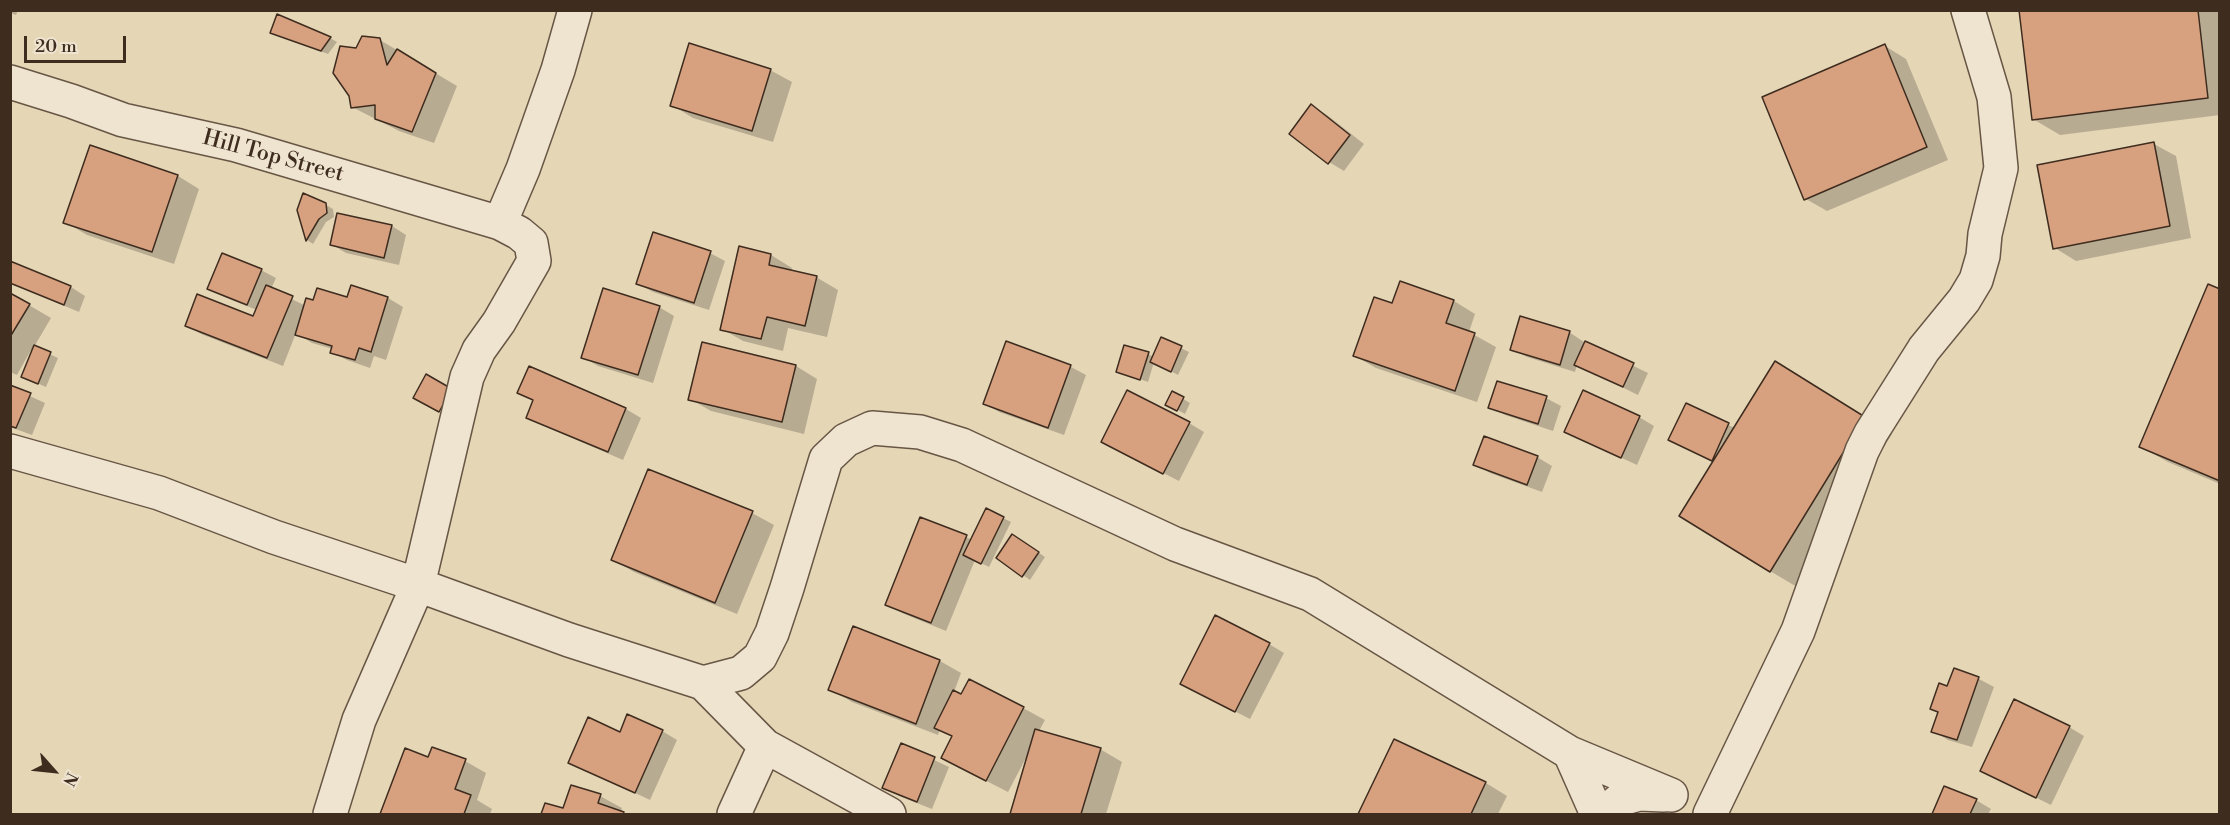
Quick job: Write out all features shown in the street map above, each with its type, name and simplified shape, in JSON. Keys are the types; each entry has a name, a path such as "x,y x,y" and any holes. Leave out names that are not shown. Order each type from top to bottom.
{"street":[{"path":"500,223 523,169 558,70 575,10"},
{"path":"703,683 741,673 760,657 772,633 787,588 826,459 846,440 872,428 920,432 962,445 1175,544 1310,594 1570,753 1711,814 1798,631 1862,451 1924,349 1965,300 1976,280 2001,168 1994,97 1968,10"},
{"name":"Hill Top Street","path":"10,82 123,120 236,145 500,223 519,233 531,243 534,261 499,322 479,350 467,377 418,585"},
{"path":"10,452 159,493 274,537 418,585 568,640 703,683 765,746 889,814"},
{"path":"330,814 359,720 418,585"},
{"path":"734,814 765,746"},
{"path":"1570,753 1597,814"},
{"path":"1603,814 1621,799 1639,794 1671,795"}],"building":[{"path":"2019,10 2198,10 2208,98 2032,120"},
{"path":"277,14 331,37 321,51 270,33"},
{"path":"362,36 380,38 387,65 397,49 436,73 412,132 375,119 375,105 351,108 349,96 333,73 340,46 356,48"},
{"path":"689,43 771,69 752,131 670,106"},
{"path":"1885,44 1927,147 1804,200 1762,97"},
{"path":"1311,104 1350,135 1328,164 1289,134"},
{"path":"2154,142 2170,226 2053,249 2037,165"},
{"path":"90,145 178,175 152,252 63,223"},
{"path":"303,193 326,203 327,213 319,219 306,241 297,210"},
{"path":"337,213 392,225 384,258 330,245"},
{"path":"653,232 711,251 694,303 636,284"},
{"path":"739,246 771,254 769,265 817,276 805,326 767,317 761,339 720,330"},
{"path":"222,253 262,269 247,305 207,289"},
{"path":"10,261 71,286 64,305 10,283"},
{"path":"1400,281 1454,300 1446,323 1475,333 1455,391 1353,356 1374,297 1392,303"},
{"path":"2208,284 2220,289 2220,481 2139,447"},
{"path":"266,285 293,296 267,358 185,326 197,294 253,316"},
{"path":"351,285 388,297 371,352 359,348 355,360 330,353 332,346 295,335 306,298 313,300 317,288 347,297"},
{"path":"603,288 660,306 638,375 581,358"},
{"path":"10,293 30,304 10,337"},
{"path":"1520,316 1570,331 1560,365 1510,350"},
{"path":"1161,337 1182,346 1171,372 1150,362"},
{"path":"1006,341 1071,365 1048,428 983,404"},
{"path":"1585,341 1634,363 1623,387 1574,365"},
{"path":"702,342 796,365 782,422 688,400"},
{"path":"34,345 51,352 38,384 21,377"},
{"path":"1124,345 1149,352 1140,380 1116,372"},
{"path":"1775,361 1865,417 1770,572 1679,516"},
{"path":"529,366 626,408 608,452 526,418 533,400 517,393"},
{"path":"426,374 452,389 439,412 413,398"},
{"path":"1497,381 1547,396 1538,424 1488,408"},
{"path":"10,385 31,393 16,428 10,426"},
{"path":"1127,390 1190,422 1163,474 1101,442"},
{"path":"1583,390 1640,416 1621,458 1564,432"},
{"path":"1172,391 1184,397 1177,411 1165,405"},
{"path":"1686,403 1729,423 1712,461 1668,440"},
{"path":"1484,436 1538,456 1527,485 1473,465"},
{"path":"648,469 753,511 715,603 611,560"},
{"path":"986,508 1004,517 981,564 963,555"},
{"path":"920,517 967,535 931,623 885,605"},
{"path":"1012,534 1039,552 1022,577 996,558"},
{"path":"1215,615 1270,643 1235,712 1180,684"},
{"path":"853,626 940,660 916,724 828,690"},
{"path":"1954,668 1979,677 1957,740 1931,732 1938,712 1930,709 1939,683 1947,686"},
{"path":"969,679 1024,707 986,781 941,758 952,736 934,728 953,690 961,694"},
{"path":"2014,699 2070,726 2036,798 1980,771"},
{"path":"627,714 663,730 635,793 568,763 588,717 620,732"},
{"path":"1035,729 1101,748 1081,814 1010,814"},
{"path":"1394,739 1486,782 1471,814 1358,814"},
{"path":"901,743 935,757 917,802 882,788"},
{"path":"432,747 466,759 455,789 471,795 464,814 380,814 405,748 428,757"},
{"path":"571,785 601,794 598,803 624,812 623,814 541,814 545,803 563,808"},
{"path":"1944,786 1977,799 1970,814 1932,814"}]}
